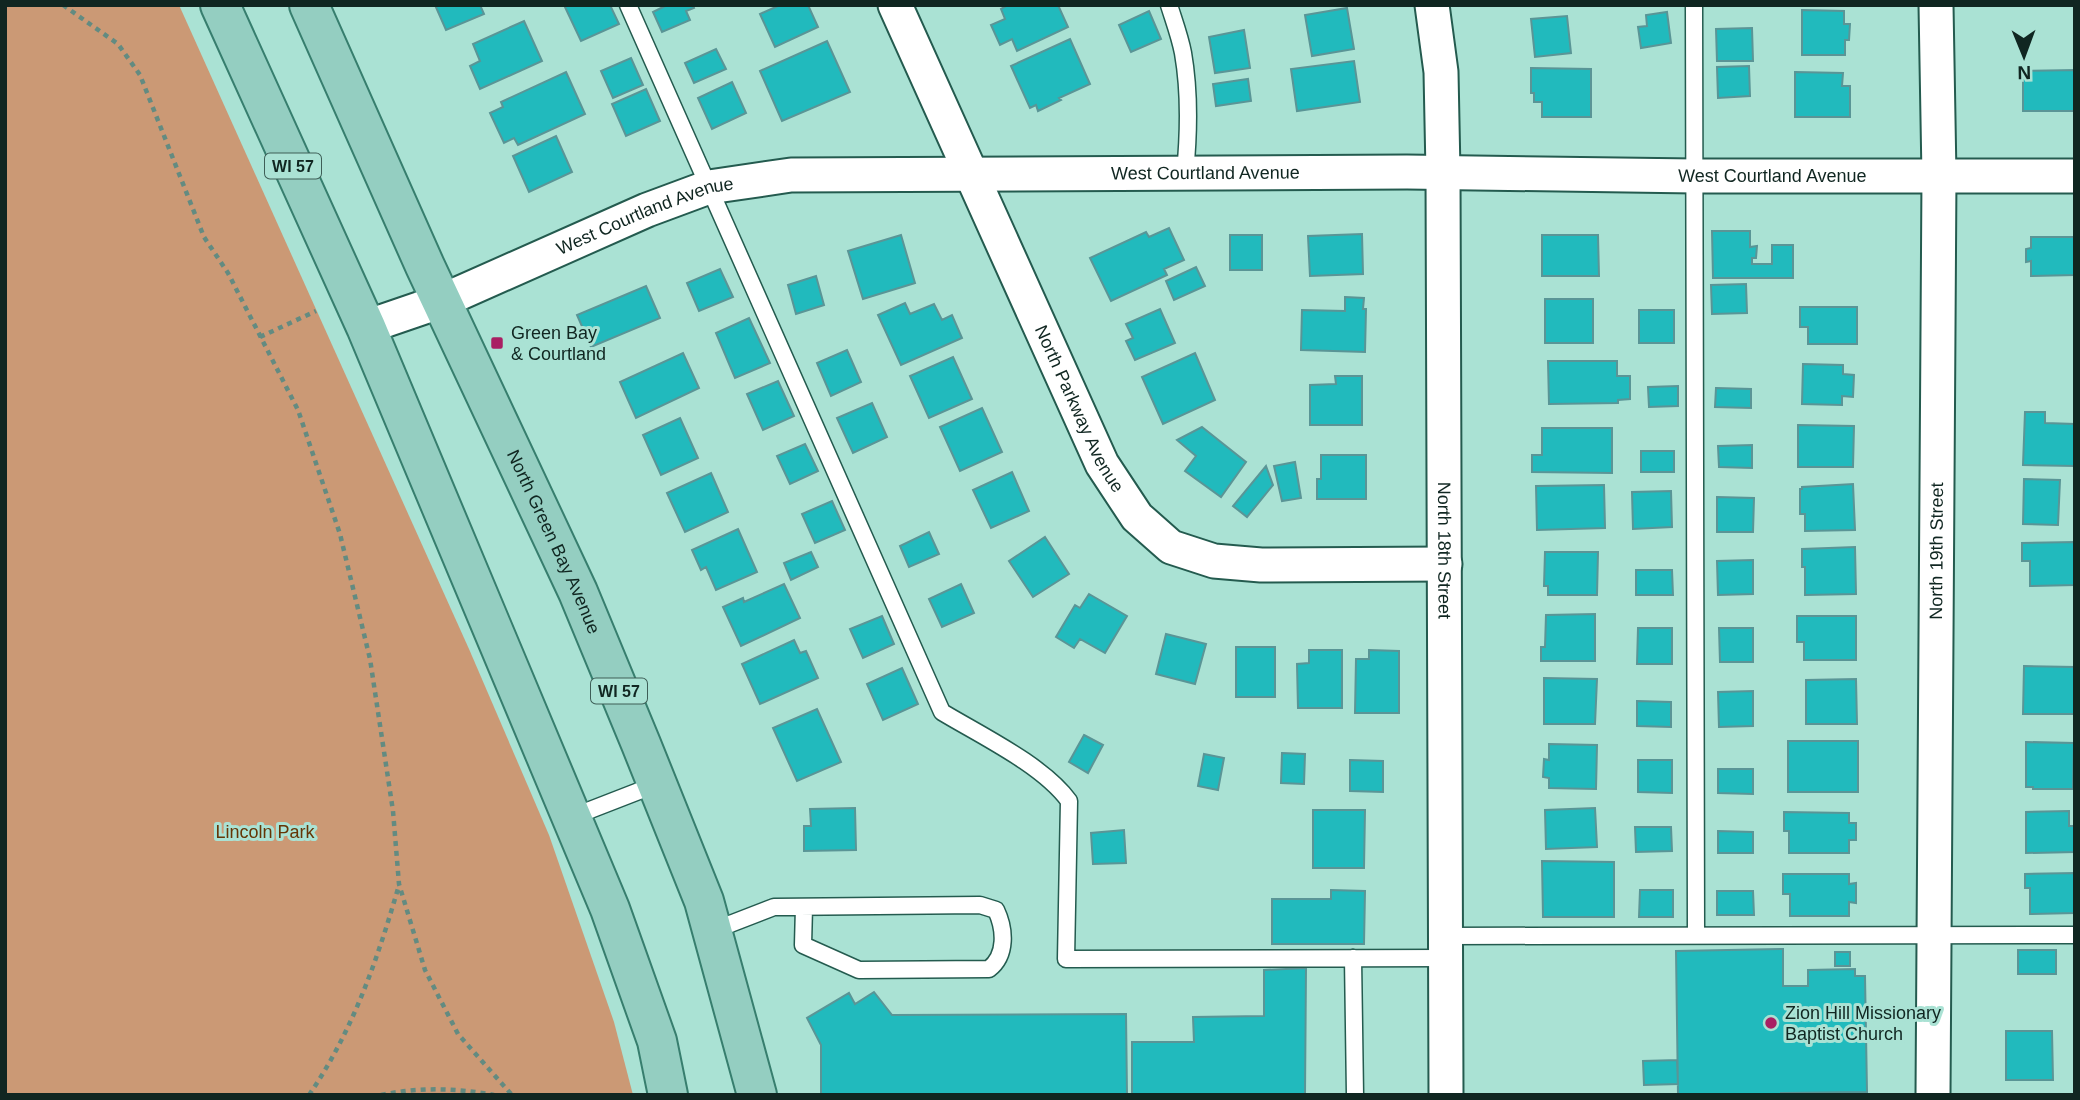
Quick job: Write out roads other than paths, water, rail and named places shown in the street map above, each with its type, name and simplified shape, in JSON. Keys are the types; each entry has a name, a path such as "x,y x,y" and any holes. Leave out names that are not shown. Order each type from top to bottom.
{"main road":[{"name":"WI 57","path":"220,5 366,327 610,909 657,1041 668,1095"},
{"name":"North Green Bay Avenue","path":"309,5 442,301 578,592 657,784 704,901 757,1095"}],"street":[{"name":"North Parkway Avenue","path":"895,5 1101,464 1137,517 1171,547 1214,561 1261,565 1445,564"},
{"name":"North 18th Street","path":"1432,5 1441,72 1443,172 1446,1095"},
{"name":"North 19th Street","path":"1933,1095 1939,176 1936,5"},
{"name":"West Courtland Avenue","path":"366,327 442,301 646,210 709,187 791,176 1443,172 1695,176 2075,176"}],"lane":[{"path":"628,5 942,712 1041,772 1069,801 1066,959 1353,958 1446,947 1696,935 2075,935"},
{"path":"1169,5 1182,51 1188,95 1189,135 1185,173"},
{"path":"1694,5 1696,935"},
{"path":"572,817 657,784"},
{"path":"712,931 774,907 980,905 996,910 1001,921 1002,952 997,962 989,969 859,971 803,945 804,907"},
{"path":"1353,958 1355,1095"}],"place":[{"name":"Green Bay & Courtland","path":"497,343"},
{"name":"Zion Hill Missionary Baptist Church","path":"1771,1023"}],"park label":[{"name":"Lincoln Park","path":"265,832"}]}
